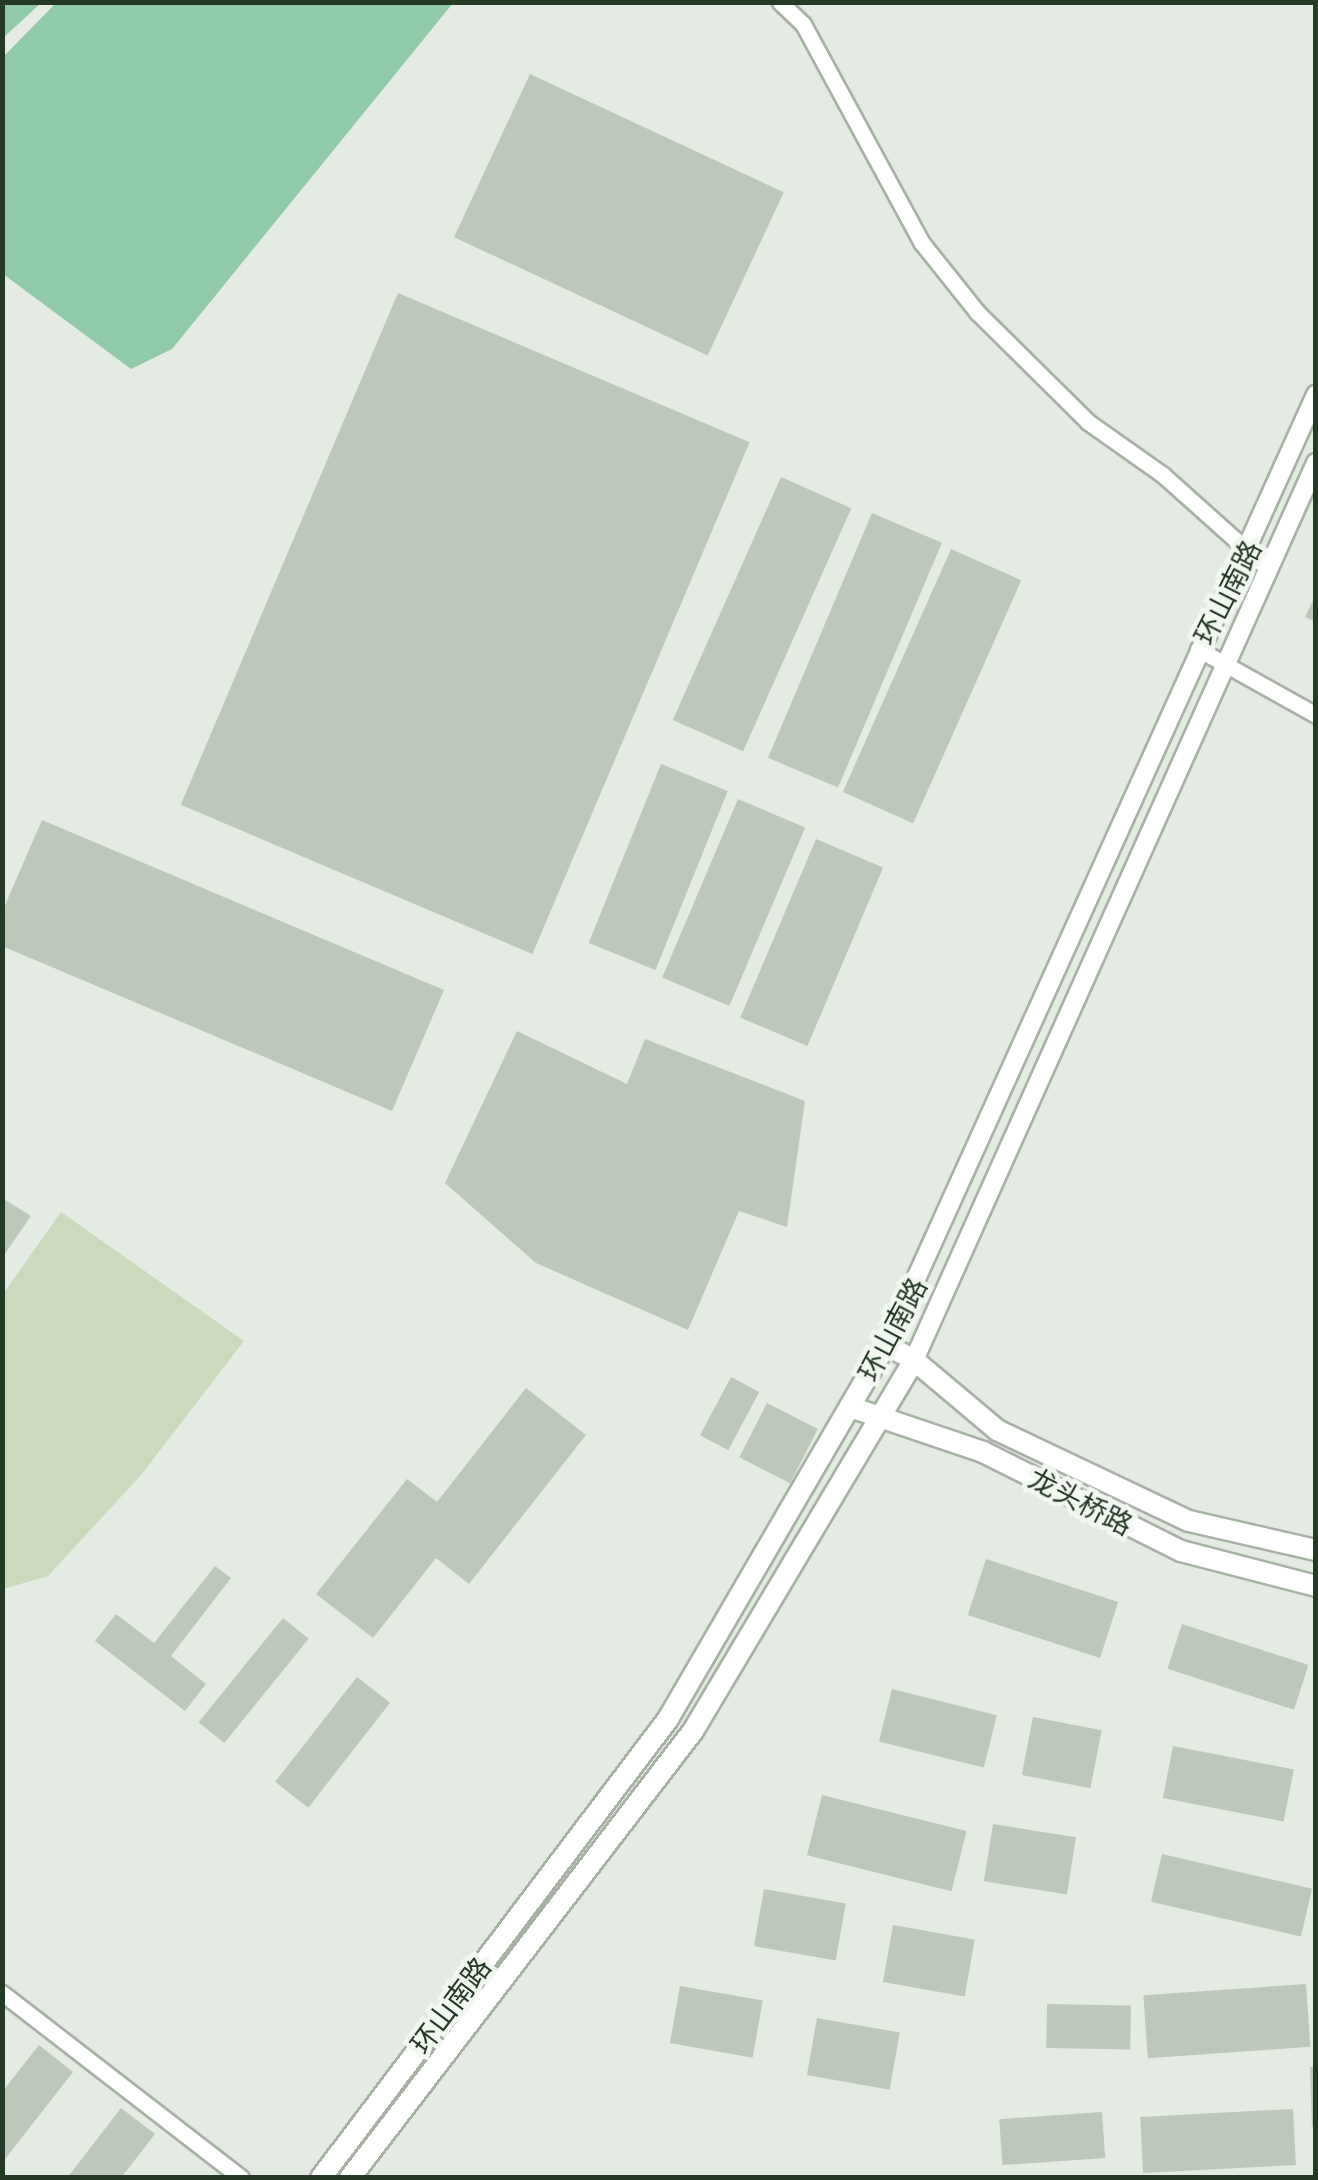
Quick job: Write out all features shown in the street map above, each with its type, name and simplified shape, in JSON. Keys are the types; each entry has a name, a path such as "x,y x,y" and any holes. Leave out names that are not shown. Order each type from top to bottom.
{"main road":[{"name":"龙头桥路","path":"886,1345 914,1360 997,1430 1190,1521 1316,1550"},
{"name":"环山南路","path":"321,2178 668,1719 886,1345"},
{"name":"环山南路","path":"350,2178 693,1731 914,1360"},
{"name":"龙头桥路","path":"850,1408 983,1452 1181,1551 1316,1586"}],"street":[{"path":"780,2 803,24 922,244 976,312 1088,422 1162,474 1268,568"},
{"name":"环山南路","path":"886,1345 1316,395"},
{"name":"环山南路","path":"914,1360 1316,463"},
{"path":"1198,649 1316,715"},
{"path":"2,1992 242,2178"}],"shaded area":[{"path":"3,2 41,2 41,3 3,38"},
{"path":"57,2 453,3 172,349 131,369 3,274 3,57"},
{"path":"61,1212 244,1341 141,1475 48,1576 3,1589 3,1294"}],"building":[{"path":"530,74 784,192 708,355 454,237"},
{"path":"398,293 750,442 532,954 181,805"},
{"path":"781,477 851,508 743,751 673,720"},
{"path":"872,513 942,543 838,788 768,758"},
{"path":"951,549 1021,580 913,823 843,792"},
{"path":"1316,594 1316,622 1305,617"},
{"path":"661,764 728,791 655,970 589,943"},
{"path":"738,799 805,828 729,1006 662,978"},
{"path":"42,820 444,990 392,1111 2,946 2,912"},
{"path":"816,839 883,868 807,1046 740,1018"},
{"path":"517,1031 627,1084 645,1039 805,1101 787,1227 739,1211 688,1330 536,1263 445,1183"},
{"path":"2,1198 31,1216 2,1258"},
{"path":"731,1377 759,1392 728,1450 700,1435"},
{"path":"526,1388 586,1435 469,1584 436,1558 373,1638 316,1594 407,1479 437,1502"},
{"path":"767,1403 818,1429 790,1483 739,1457"},
{"path":"986,1559 1118,1602 1100,1658 968,1615"},
{"path":"215,1566 231,1578 171,1656 206,1684 185,1711 95,1641 116,1614 154,1643"},
{"path":"283,1618 309,1639 224,1743 199,1722"},
{"path":"1182,1624 1308,1665 1294,1710 1167,1669"},
{"path":"357,1677 390,1703 308,1808 275,1782"},
{"path":"892,1689 997,1715 984,1768 879,1741"},
{"path":"1033,1717 1102,1730 1090,1788 1022,1775"},
{"path":"1173,1746 1294,1769 1284,1821 1163,1798"},
{"path":"822,1795 967,1831 952,1891 807,1855"},
{"path":"993,1824 1076,1837 1067,1894 984,1881"},
{"path":"1162,1854 1312,1889 1301,1936 1151,1902"},
{"path":"764,1889 846,1903 836,1961 754,1946"},
{"path":"893,1925 975,1939 965,1997 883,1982"},
{"path":"1306,1984 1310,2047 1148,2058 1143,1995"},
{"path":"680,1986 763,2001 753,2058 670,2043"},
{"path":"1047,2004 1131,2005 1130,2049 1046,2048"},
{"path":"817,2018 900,2033 890,2090 807,2075"},
{"path":"39,2045 73,2072 2,2163 2,2092"},
{"path":"1310,2067 1316,2067 1316,2127 1312,2127"},
{"path":"121,2108 155,2134 121,2178 67,2178"},
{"path":"1293,2109 1296,2165 1143,2173 1140,2117"},
{"path":"1102,2112 1105,2158 1002,2165 999,2119"}]}
